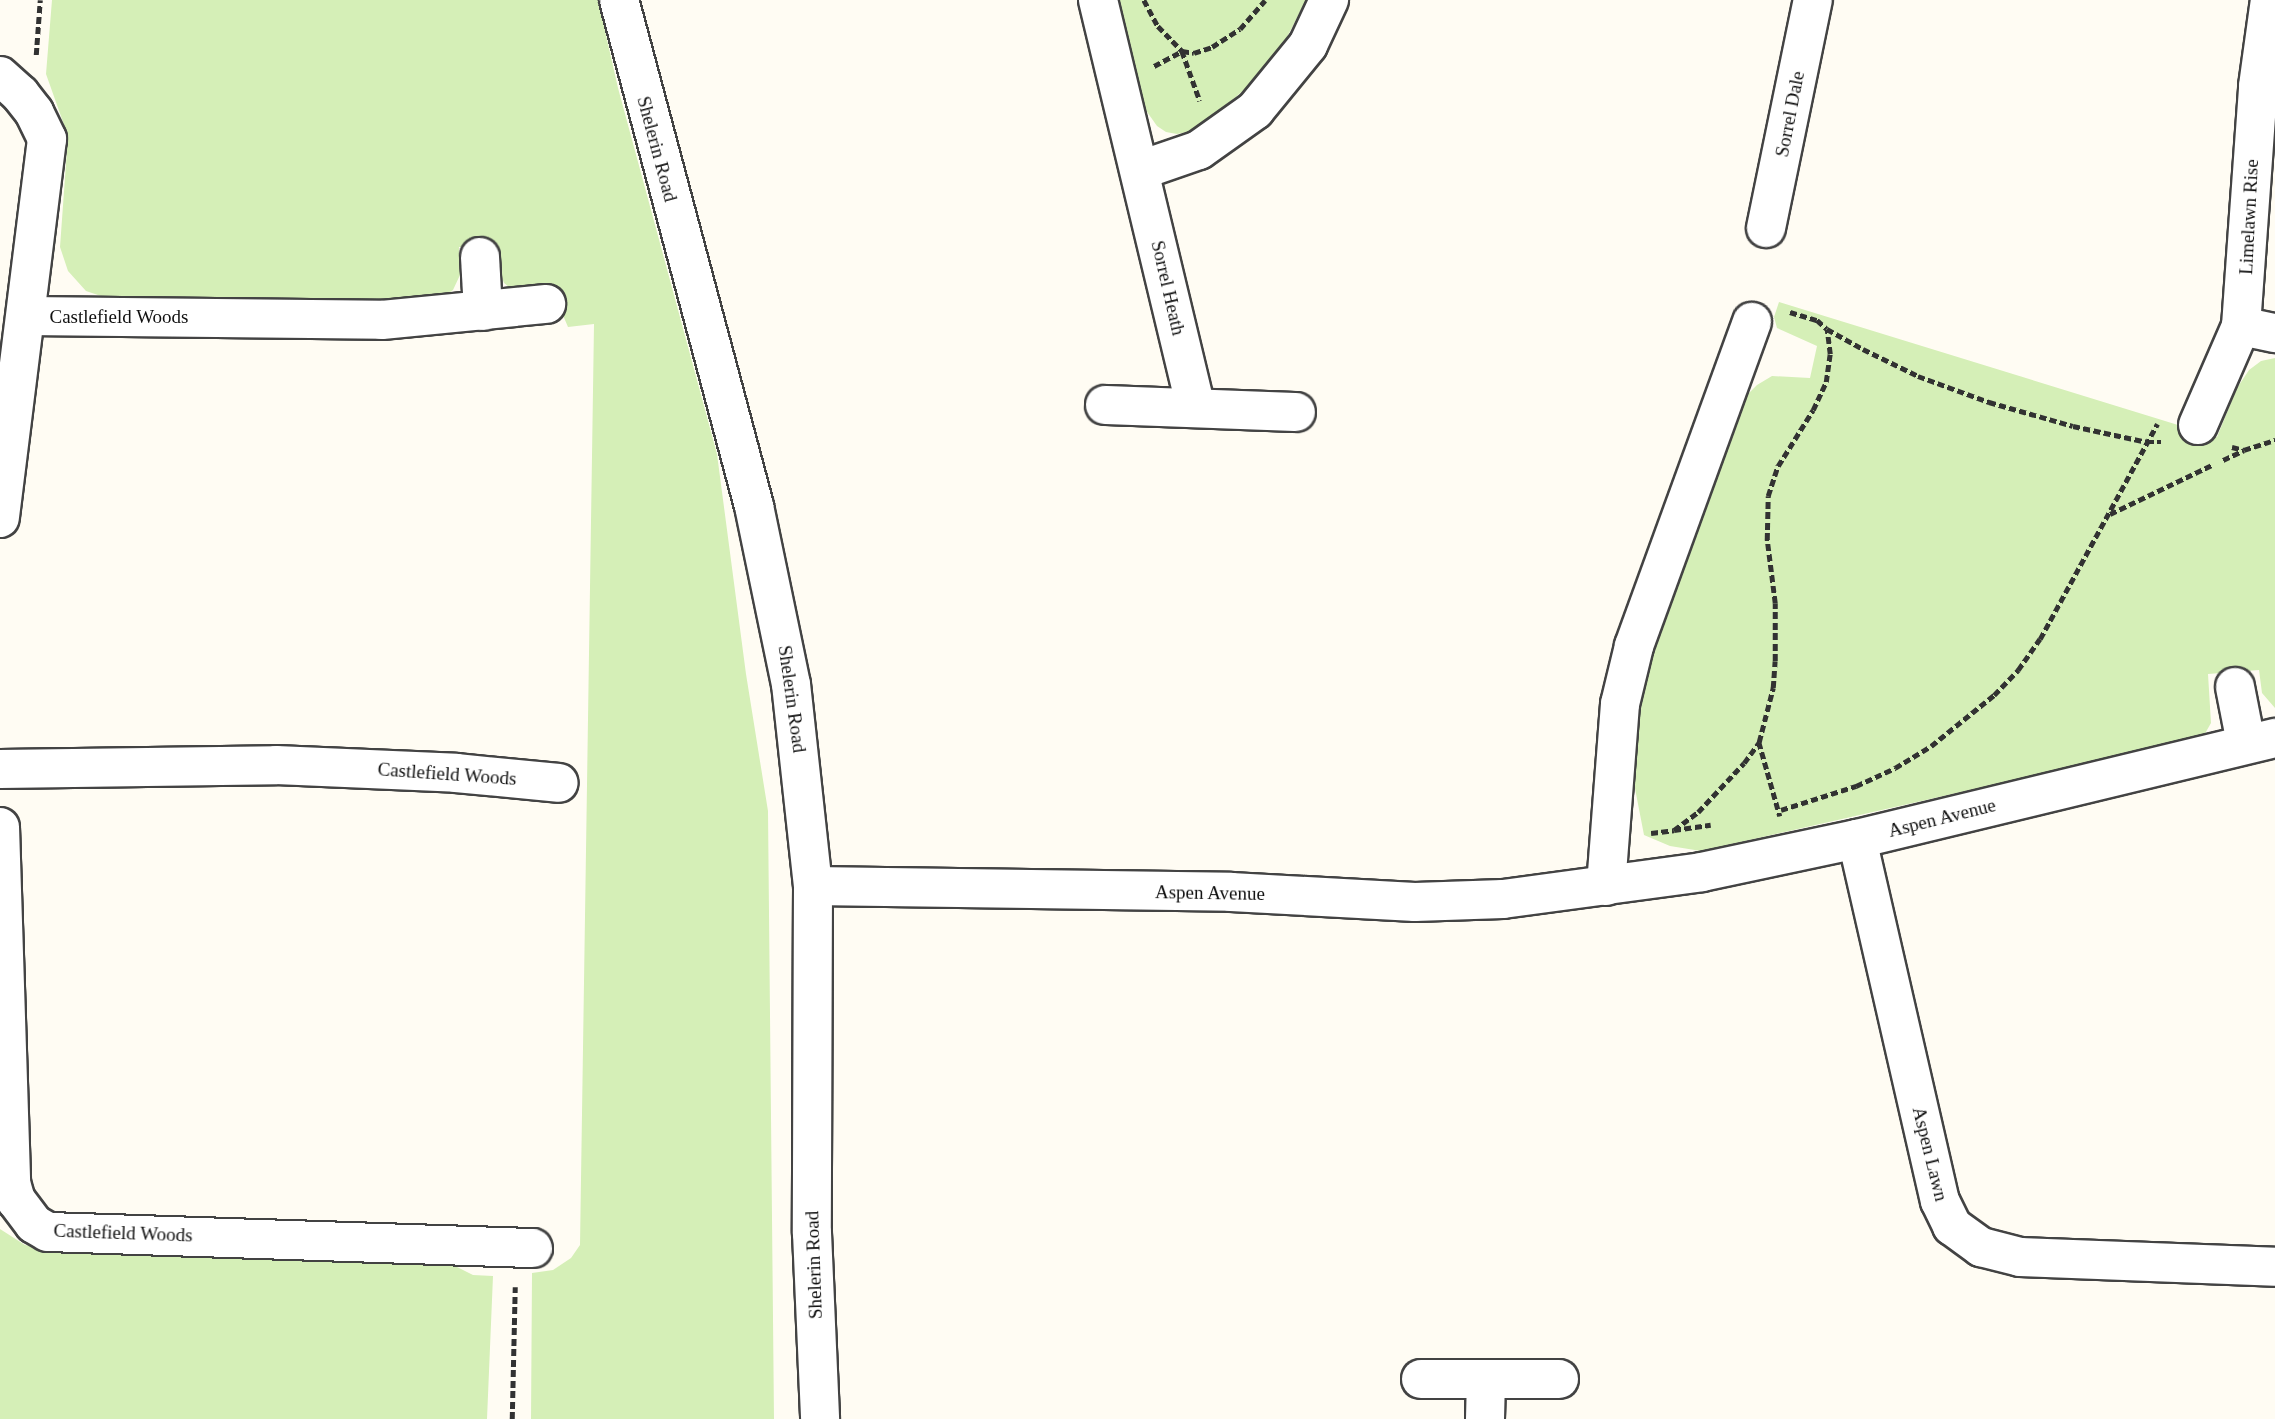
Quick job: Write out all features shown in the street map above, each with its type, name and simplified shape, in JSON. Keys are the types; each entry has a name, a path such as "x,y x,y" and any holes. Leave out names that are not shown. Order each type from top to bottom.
{"street":[{"name":"Shelerin Road","path":"619,0 771,579 791,684 813,886 812,1233 820,1419"},
{"name":"Sorrel Heath","path":"1098,0 1122,89 1196,407"},
{"path":"1141,170 1181,159 1213,142 1255,110 1308,45 1329,0"},
{"name":"Sorrel Dale","path":"1766,228 1813,0"},
{"name":"Limelawn Rise","path":"2196,437 2258,330 2258,86 2270,0"},
{"name":"Castlefield Woods","path":"0,76 20,94 34,112 47,139 0,518"},
{"path":"480,257 483,312"},
{"name":"Castlefield Woods","path":"27,316 382,320 546,304"},
{"path":"1606,886 1620,704 1634,646 1752,323"},
{"path":"1105,405 1296,412"},
{"path":"2235,687 2260,741"},
{"name":"Aspen Avenue","path":"813,886 1231,892 1415,902 1503,899 1702,872 1790,854 2260,741"},
{"name":"Castlefield Woods","path":"0,769 276,765 456,773 559,783"},
{"name":"Castlefield Woods","path":"0,827 11,1184 16,1200 34,1224 48,1232 319,1239 525,1249"},
{"name":"Aspen Lawn","path":"1857,839 1940,1202 1952,1226 1981,1247 2020,1257 2275,1267"},
{"path":"1421,1378 1559,1378"},
{"path":"1485,1419 1486,1378"}],"path":[{"path":"1144,0 1158,26 1182,51 1213,142"},
{"path":"1122,89 1182,51 1194,53 1212,47 1240,29 1265,0"},
{"path":"1752,323 1773,309 1817,320 1827,329 1918,376 1989,402 2073,426 2147,442 2196,437 2244,450"},
{"path":"1674,830 1717,793 1759,742 1773,688 1776,661 1775,603 1767,540 1768,496 1778,466 1813,410 1826,382 1830,354 1827,329"},
{"path":"1765,814 1856,786 1895,768 1931,746 1994,695 2018,670 2040,639 2160,418"},
{"path":"2109,515 2244,450 2275,440"},
{"path":"1759,742 1790,854"},
{"path":"1610,837 1713,825"},
{"path":"512,1419 525,1249"}],"green space":[{"path":"52,0 598,0 618,88 717,454 746,674 768,811 774,1419 531,1419 532,1273 553,1270 571,1258 580,1245 594,324 568,327 553,292 513,290 504,283 497,246 459,247 460,275 453,290 442,298 378,305 101,296 86,291 68,271 60,247 68,136 46,74"},
{"path":"1115,0 1306,0 1283,45 1250,85 1213,116 1187,132 1177,134 1166,132 1157,126 1145,109"},
{"path":"1779,302 2217,437 2237,388 2249,370 2261,361 2275,358 2275,708 2262,693 2259,670 2208,674 2211,723 2203,737 1701,851 1670,846 1644,835 1632,773 1634,737 1648,661 1747,395 1772,376 1810,378 1817,346 1777,328 1774,317"},
{"path":"0,1229 25,1245 40,1248 451,1264 473,1275 493,1276 487,1419 0,1419"}]}
